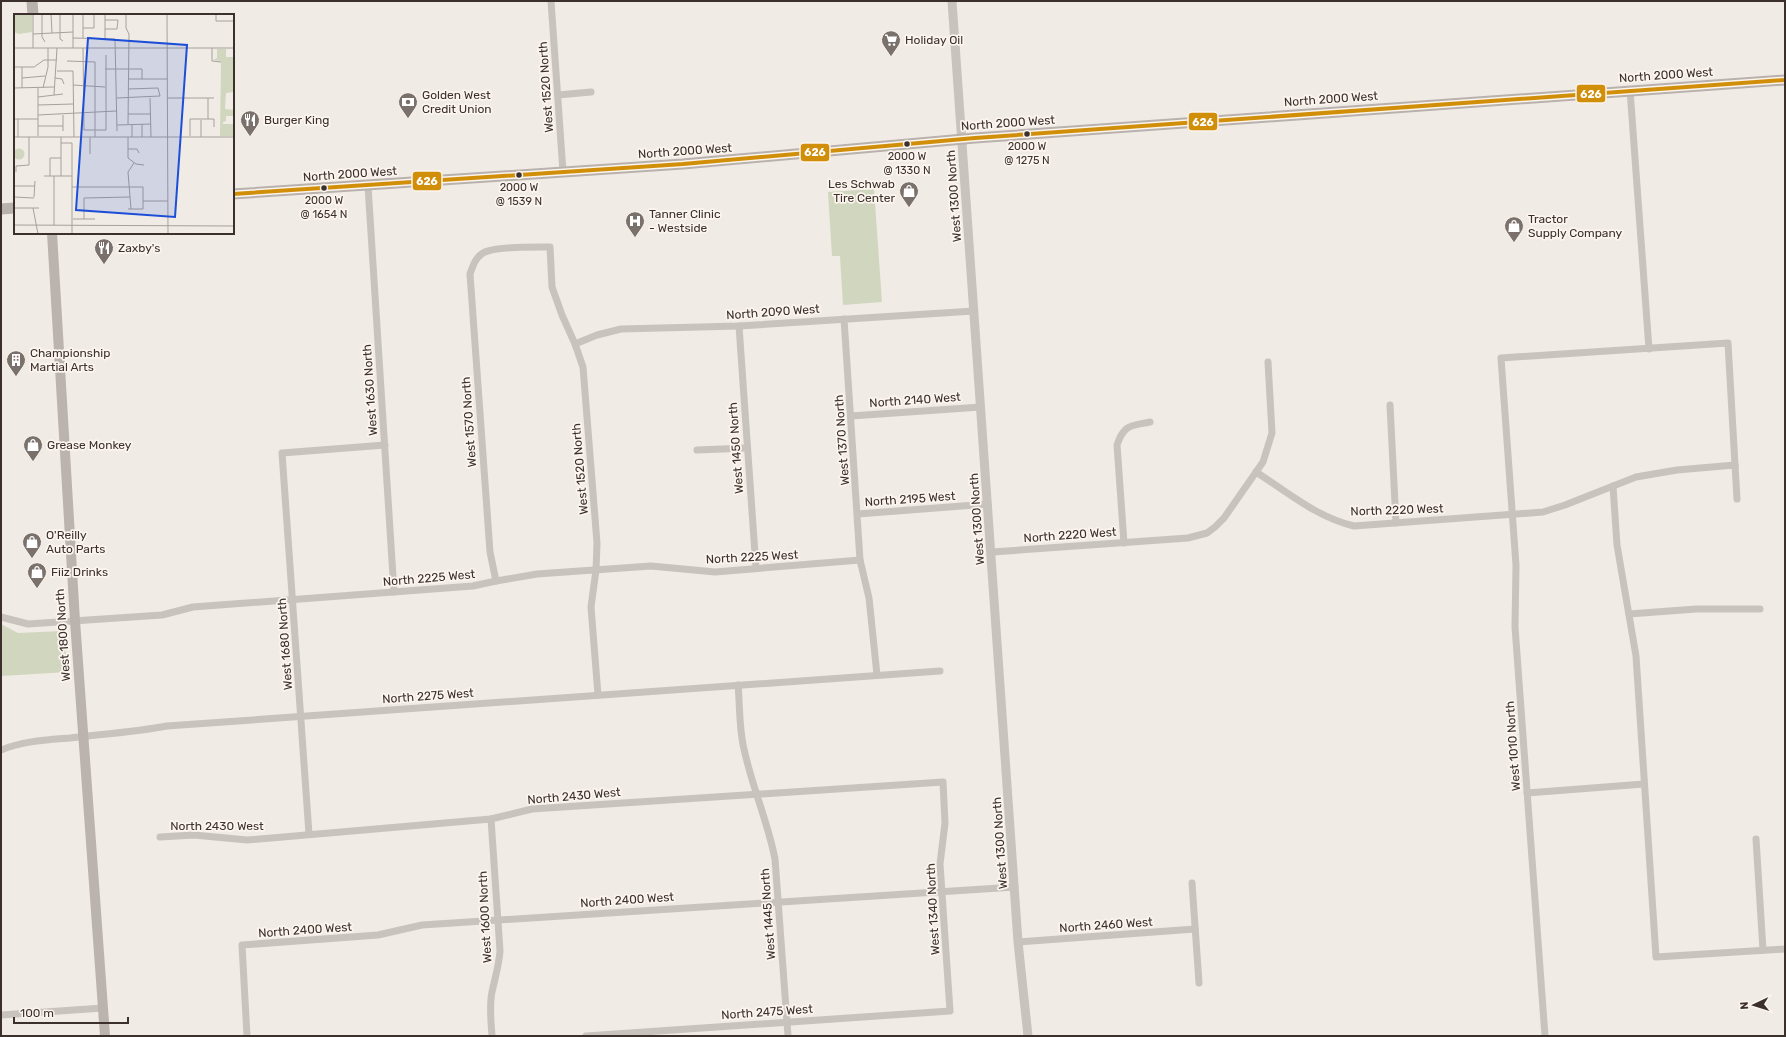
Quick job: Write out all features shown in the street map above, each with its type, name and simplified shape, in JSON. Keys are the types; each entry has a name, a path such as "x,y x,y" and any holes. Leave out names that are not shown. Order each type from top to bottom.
{"main road":[{"path":"32,1 33,14"},
{"name":"North 2000 West","path":"234,194 683,164 962,140 1630,90 1785,80"},
{"path":"1,209 14,208"},
{"name":"West 1800 North","path":"52,234 75,621 105,1036"}],"street":[{"name":"West 1520 North","path":"551,1 563,172"},
{"name":"West 1300 North","path":"952,1 992,552 1018,942 1028,1036"},
{"path":"1630,90 1649,349 1728,343 1737,499"},
{"path":"558,95 591,92"},
{"name":"West 1630 North","path":"368,186 394,592"},
{"name":"West 1520 North","path":"474,261 484,252 498,249 550,247 552,287 562,315 576,344 583,367 597,543 596,570 591,607 598,695"},
{"name":"West 1570 North","path":"474,261 470,274 470,282 490,552 496,581"},
{"name":"North 2090 West","path":"576,344 597,335 621,329 739,326 974,310"},
{"name":"West 1370 North","path":"844,319 860,560 869,598 877,675"},
{"name":"West 1450 North","path":"739,326 756,568"},
{"name":"West 1010 North","path":"1545,1036 1515,627 1516,565 1501,358 1649,349"},
{"path":"1256,472 1263,462 1272,433 1268,362"},
{"path":"1390,405 1396,523"},
{"name":"North 2140 West","path":"851,416 981,407"},
{"path":"1124,543 1117,445 1121,433 1129,426 1150,422"},
{"name":"West 1680 North","path":"309,834 282,453 385,446"},
{"path":"697,450 747,448"},
{"name":"North 2220 West","path":"992,552 1188,538 1207,533 1224,518 1256,472 1318,513 1337,522 1354,526 1543,512 1636,477 1655,472 1735,465"},
{"path":"1613,486 1617,545 1636,656 1656,957 1785,949"},
{"name":"North 2195 West","path":"858,514 988,504"},
{"name":"North 2225 West","path":"1,618 28,624 162,615 192,607 474,586 537,574 651,566 715,572 860,560"},
{"path":"1629,614 1696,609 1760,609"},
{"name":"North 2275 West","path":"1,750 15,745 167,726 940,671"},
{"name":"West 1445 North","path":"738,685 744,748 756,794 771,839 775,859 788,1036"},
{"name":"North 2430 West","path":"160,837 194,835 247,840 490,819 532,809 943,782"},
{"name":"West 1340 North","path":"943,782 945,823 940,864 950,1010"},
{"path":"1527,793 1644,784"},
{"name":"West 1600 North","path":"490,819 500,951 492,992 490,1014 492,1036"},
{"path":"1756,839 1762,950"},
{"path":"1192,883 1199,983"},
{"name":"North 2400 West","path":"247,1036 242,946 378,935 422,925 1015,886"},
{"name":"North 2460 West","path":"1018,942 1195,929"},
{"path":"1,1015 103,1008"},
{"name":"North 2475 West","path":"586,1036 950,1010"}],"green space":[{"path":"874,189 882,302 843,305 840,256 832,256 828,192"},
{"path":"1,624 18,633 63,631 68,672 1,676"}],"transit line":[{"name":"626","path":"234,194 683,164 975,138 1785,80"}],"place":[{"name":"Holiday Oil","path":"891,57"},
{"name":"Golden West Credit Union","path":"408,119"},
{"name":"2000 W @ 1275 N","path":"1027,134"},
{"name":"Burger King","path":"250,137"},
{"name":"2000 W @ 1330 N","path":"907,144"},
{"name":"2000 W @ 1539 N","path":"519,175"},
{"name":"2000 W @ 1654 N","path":"324,188"},
{"name":"Les Schwab Tire Center","path":"909,208"},
{"name":"Tanner Clinic - Westside","path":"635,238"},
{"name":"Tractor Supply Company","path":"1514,243"},
{"name":"Zaxby's","path":"104,265"},
{"name":"Championship Martial Arts","path":"16,377"},
{"name":"Grease Monkey","path":"33,462"},
{"name":"O'Reilly Auto Parts","path":"32,559"},
{"name":"Fiiz Drinks","path":"37,589"}]}
